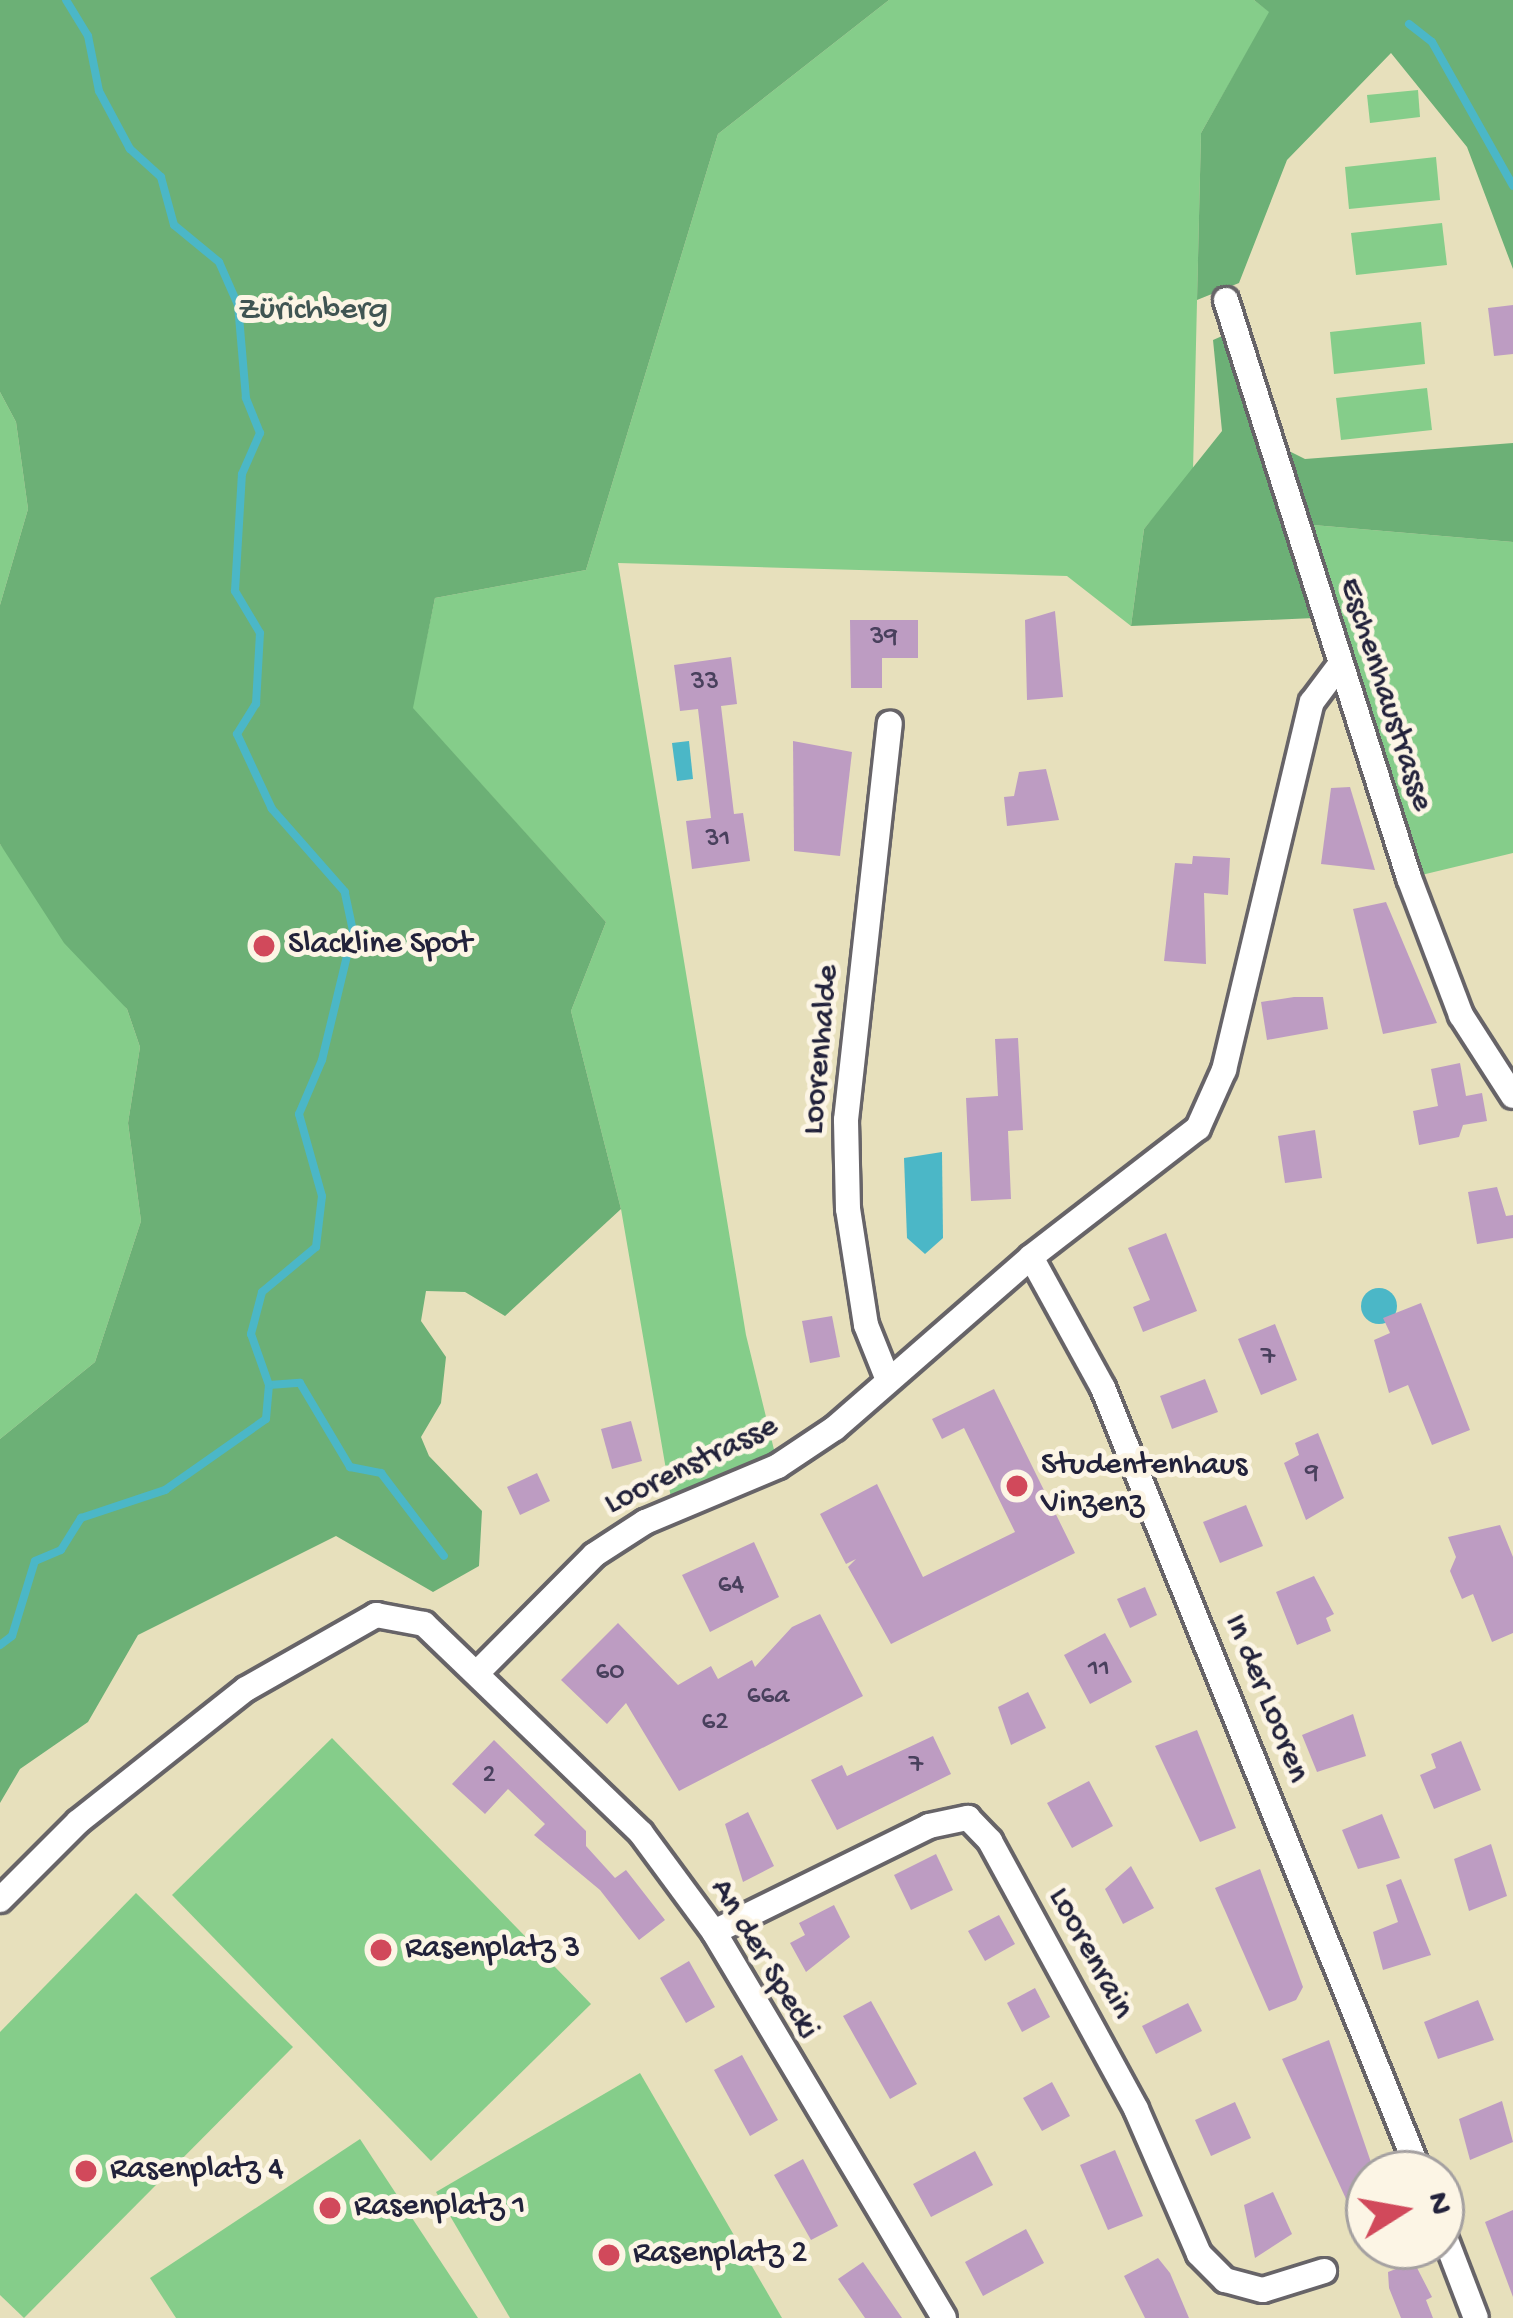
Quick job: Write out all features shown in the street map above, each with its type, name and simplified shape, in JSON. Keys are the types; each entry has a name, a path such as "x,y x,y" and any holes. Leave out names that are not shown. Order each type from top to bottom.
{"street":[{"name":"Eschenhaustrasse","path":"1226,300 1339,666 1462,1015 1513,1096"},
{"name":"Loorenstrasse","path":"477,1673 620,1536 778,1466 1210,1112 1312,702 1339,666"},
{"name":"Loorenhalde","path":"888,1380 866,1325 848,1209 846,1120 890,723"},
{"name":"In der Looren","path":"1030,1257 1103,1388 1410,2150"},
{"path":"0,1900 175,1740 376,1615 424,1624 477,1673"},
{"name":"An der Specki","path":"477,1673 641,1833 714,1932 944,2318"},
{"name":"Loorenrain","path":"714,1932 929,1826 968,1817 990,1841 1136,2109 1199,2254 1225,2280 1263,2290 1324,2271"},
{"path":"1457,2270 1476,2318"}],"green space":[{"name":"Zürichberg","path":"0,0 889,0 718,134 586,570 435,598 413,708 606,922 571,1011 621,1209 505,1316 465,1292 426,1291 421,1321 446,1357 441,1403 421,1437 429,1456 482,1511 479,1566 433,1592 336,1536 138,1635 88,1722 20,1769 0,1803 0,1439 95,1362 141,1221 128,1123 140,1047 127,1009 64,943 0,844 0,605 28,509 16,422 0,392"},
{"path":"889,0 1254,0 1270,12 1201,133 1193,471 1144,529 1131,626 1067,576 618,563 746,1335 778,1466 673,1510 621,1209 571,1011 606,922 412,708 435,598 586,570 718,134"},
{"path":"1254,0 1513,0 1513,269 1467,147 1391,53 1287,160 1239,283 1197,300 1201,133 1269,12"},
{"path":"1418,90 1420,117 1370,123 1367,95"},
{"path":"1436,157 1440,200 1349,209 1345,167"},
{"path":"1442,223 1447,265 1356,275 1351,233"},
{"path":"1421,322 1425,364 1334,374 1330,332"},
{"path":"1229,333 1255,434 1305,459 1513,443 1513,542 1313,525 1314,618 1131,626 1144,529 1222,431 1213,340"},
{"path":"1427,388 1432,430 1341,440 1336,398"},
{"path":"0,392 16,422 28,509 0,605"},
{"path":"1313,525 1513,542 1513,853 1409,878 1316,591"},
{"path":"0,844 127,1009 140,1047 128,1123 141,1221 95,1362 0,1439"},
{"name":"Rasenplatz 3","path":"332,1738 591,2004 431,2161 172,1895"},
{"name":"Rasenplatz 4","path":"136,1893 293,2047 24,2318 0,2295 0,2032"},
{"name":"Rasenplatz 2","path":"640,2073 782,2318 510,2318 436,2192"},
{"name":"Rasenplatz 1","path":"360,2139 478,2318 176,2318 150,2278"}],"water":[{"path":"689,741 693,779 677,781 672,743"},
{"path":"942,1152 943,1238 925,1254 907,1238 904,1158"},
{"path":"1379,1288 1391,1294 1397,1306 1391,1318 1379,1324 1367,1318 1361,1306 1367,1294"}],"building":[{"path":"1513,305 1513,354 1494,356 1488,308"},
{"path":"1055,611 1063,697 1027,700 1025,620"},
{"path":"850,620 918,620 918,658 882,658 882,688 851,688"},
{"path":"731,657 737,704 721,706 734,814 743,813 750,861 692,869 686,821 711,818 698,709 680,711 674,665"},
{"path":"793,741 852,752 840,856 794,851"},
{"path":"1046,769 1059,820 1007,826 1004,797 1014,796 1019,772"},
{"path":"1350,787 1375,870 1321,864 1331,788"},
{"path":"1193,856 1230,858 1228,895 1204,893 1206,964 1164,961 1175,863 1192,864"},
{"path":"1386,902 1437,1023 1383,1034 1353,909"},
{"path":"1323,997 1328,1029 1267,1040 1261,1002"},
{"path":"1018,1038 1023,1130 1008,1131 1011,1199 971,1201 966,1098 998,1096 995,1039"},
{"path":"1460,1063 1466,1096 1482,1093 1487,1121 1463,1125 1459,1137 1419,1145 1413,1111 1438,1106 1431,1069"},
{"path":"1315,1130 1322,1178 1285,1183 1278,1136"},
{"path":"1497,1187 1506,1216 1513,1215 1513,1238 1477,1244 1468,1192"},
{"path":"1166,1233 1197,1311 1143,1332 1133,1307 1150,1300 1128,1248"},
{"path":"1421,1303 1470,1430 1432,1445 1408,1385 1389,1393 1374,1340 1390,1333 1383,1318"},
{"path":"832,1316 840,1357 810,1363 802,1321"},
{"path":"1275,1324 1297,1380 1261,1395 1238,1339"},
{"path":"1205,1379 1218,1412 1172,1429 1160,1396"},
{"name":"Studentenhaus Vinzenz","path":"994,1389 1075,1553 891,1644 848,1567 856,1559 846,1564 820,1514 877,1484 923,1577 1015,1532 964,1428 942,1439 932,1419"},
{"path":"631,1421 642,1461 612,1469 601,1429"},
{"path":"1318,1433 1344,1498 1306,1520 1284,1463 1299,1455 1295,1443"},
{"path":"537,1473 550,1501 520,1515 507,1487"},
{"path":"1246,1505 1263,1546 1220,1563 1203,1522"},
{"path":"1500,1525 1513,1557 1513,1633 1492,1642 1473,1594 1462,1599 1450,1571 1456,1557 1448,1537"},
{"path":"754,1542 779,1597 710,1632 682,1575"},
{"path":"1314,1576 1334,1614 1326,1618 1331,1631 1297,1645 1276,1592"},
{"path":"1145,1587 1157,1615 1130,1628 1117,1599"},
{"path":"820,1614 863,1696 679,1791 626,1703 607,1724 561,1680 618,1623 678,1685 711,1666 718,1679 752,1660 755,1667 792,1627"},
{"path":"1105,1633 1132,1682 1090,1704 1064,1655"},
{"path":"1028,1692 1046,1728 1011,1745 998,1707"},
{"path":"1353,1714 1366,1756 1317,1772 1302,1735"},
{"path":"1197,1730 1236,1828 1200,1842 1155,1746"},
{"path":"933,1736 951,1774 837,1830 811,1780 842,1765 847,1776"},
{"path":"494,1740 586,1831 586,1846 615,1878 626,1870 665,1920 639,1940 600,1890 534,1835 545,1824 508,1789 485,1814 452,1784"},
{"path":"1461,1741 1481,1790 1434,1809 1420,1775 1436,1768 1431,1754"},
{"path":"1089,1781 1113,1826 1072,1848 1047,1803"},
{"path":"748,1812 774,1866 743,1882 725,1824"},
{"path":"1382,1814 1400,1858 1358,1869 1342,1830"},
{"path":"1491,1844 1507,1896 1469,1911 1454,1859"},
{"path":"936,1854 953,1890 911,1910 894,1875"},
{"path":"1131,1866 1154,1908 1123,1924 1105,1889"},
{"path":"1260,1869 1303,1987 1296,2000 1269,2011 1215,1888"},
{"path":"1401,1879 1431,1955 1383,1970 1373,1932 1398,1922 1386,1885"},
{"path":"834,1905 850,1937 806,1972 790,1943 805,1935 799,1923"},
{"path":"999,1915 1015,1944 985,1961 968,1931"},
{"path":"689,1961 715,2007 686,2023 660,1978"},
{"path":"1035,1988 1050,2017 1022,2032 1007,2003"},
{"path":"1478,2000 1494,2040 1438,2059 1424,2022"},
{"path":"871,2001 917,2084 890,2099 843,2016"},
{"path":"1188,2003 1202,2031 1156,2054 1142,2026"},
{"path":"1329,2040 1367,2150 1345,2150 1345,2197 1282,2059"},
{"path":"742,2055 778,2120 750,2136 714,2070"},
{"path":"1052,2082 1070,2116 1042,2131 1023,2098"},
{"path":"1502,2101 1513,2142 1470,2160 1459,2119"},
{"path":"1235,2102 1251,2138 1211,2156 1195,2120"},
{"path":"1115,2150 1143,2216 1108,2230 1080,2165"},
{"path":"975,2151 993,2185 931,2217 913,2184"},
{"path":"803,2159 838,2226 811,2240 774,2175"},
{"path":"1273,2192 1292,2234 1255,2258 1244,2205"},
{"path":"1513,2210 1513,2297 1485,2222"},
{"path":"1026,2229 1044,2263 983,2296 965,2262"},
{"path":"1158,2258 1170,2273 1189,2318 1145,2318 1124,2276"},
{"path":"863,2262 902,2318 865,2318 838,2279"},
{"path":"1418,2270 1432,2297 1426,2300 1433,2318 1401,2318 1388,2272"}],"waterway":[{"path":"0,1645 12,1636 35,1561 61,1550 81,1518 165,1490 266,1419 269,1385 251,1334 262,1292 316,1247 322,1196 299,1114 322,1060 353,931 345,892 272,809 237,734 256,704 260,633 235,591 242,474 260,433 246,398 238,305 219,262 174,225 161,177 130,149 99,91 88,36 66,0"},
{"path":"1409,24 1432,42 1513,186"},
{"path":"269,1385 300,1383 350,1467 381,1473 444,1556"}],"place":[{"name":"Slackline Spot","path":"264,946"},
{"name":"Studentenhaus Vinzenz","path":"1017,1486"},
{"name":"Rasenplatz 3","path":"381,1950"},
{"name":"Rasenplatz 4","path":"86,2171"},
{"name":"Rasenplatz 1","path":"330,2208"},
{"name":"Rasenplatz 2","path":"609,2255"}]}
